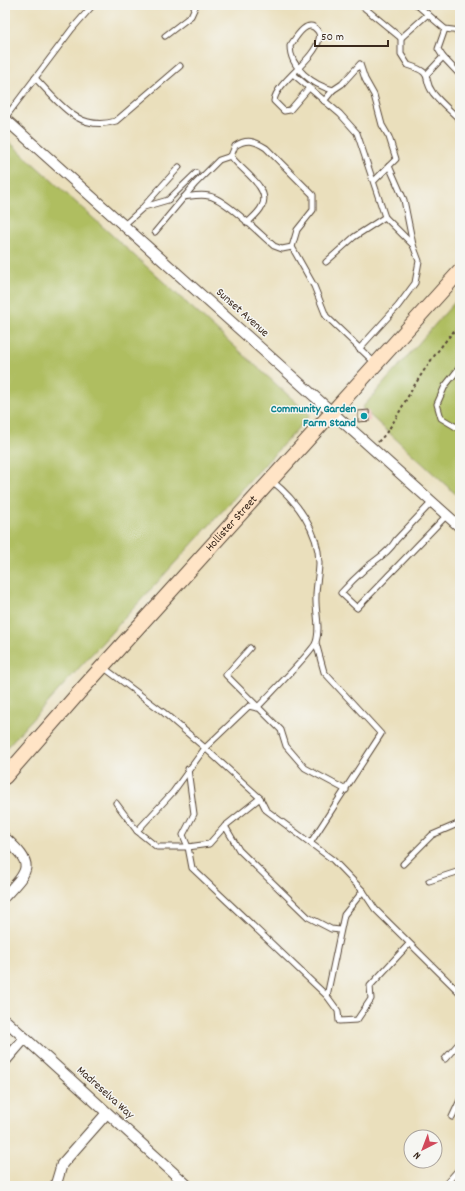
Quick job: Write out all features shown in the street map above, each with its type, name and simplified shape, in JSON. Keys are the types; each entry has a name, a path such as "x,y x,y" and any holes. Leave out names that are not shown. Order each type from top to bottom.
{"street":[{"name":"Sunset Avenue","path":"5,119 460,527"},
{"name":"Hollister Street","path":"5,777 102,666 460,271"},
{"path":"5,838 21,853 25,860 26,866 22,877 5,896"},
{"name":"Madreselva Way","path":"5,1020 188,1186"},
{"path":"5,1061 25,1038"},
{"path":"56,1184 62,1164 107,1113"}],"lane":[{"path":"5,119 72,29 93,5"},
{"path":"165,36 191,16 196,5"},
{"path":"361,5 401,38"},
{"path":"418,5 445,29 460,31"},
{"path":"428,14 401,38 401,54 408,65 420,69 427,74 432,92 460,120"},
{"path":"310,88 290,110 284,111 274,101 274,95 293,74 298,68 314,50 320,38 316,28 309,26 303,28 290,46 292,60 298,68 321,87 333,90"},
{"path":"445,29 438,49 443,57 460,75"},
{"path":"427,74 443,57"},
{"path":"324,101 333,90 342,84 360,64 365,79 374,95 382,125 389,138 396,159 374,181"},
{"path":"35,78 69,113 89,124 105,124 116,121 180,66"},
{"path":"293,74 310,88 357,133 385,217 413,245"},
{"path":"247,223 263,206 263,195 256,183 234,162 231,156 232,151 239,143 249,140 257,142 266,148 313,195 313,210 297,230 292,247 314,286 326,316 376,364"},
{"path":"155,232 184,197 219,160 231,156"},
{"path":"359,349 398,306 414,283 419,261 413,245 404,200 389,166"},
{"path":"124,225 144,206 179,167"},
{"path":"144,206 168,200 196,173"},
{"path":"184,197 201,195 210,196 225,205 274,246 282,249 292,247"},
{"path":"326,262 354,237 385,217"},
{"path":"460,367 445,386 437,404 441,418 458,425 460,431"},
{"path":"272,480 287,492 314,536 319,562 316,597 318,621 316,643 324,672 381,734 311,842"},
{"path":"432,502 392,546 374,563 368,566 341,593 357,608 447,515"},
{"path":"257,708 316,643"},
{"path":"250,648 226,675 257,708 281,730 286,746 305,768 346,790"},
{"path":"102,666 163,712 205,748 260,798 266,810 311,842 333,860 363,891 375,909 460,993"},
{"path":"137,831 173,792 188,769 205,748 250,706 257,708"},
{"path":"188,769 194,814 183,835 188,847 192,868 327,996 338,1011 339,1021 357,1020 371,999 370,986 409,944"},
{"path":"116,803 137,831 157,847 188,847 209,844 225,826 260,798"},
{"path":"403,864 432,835 460,823"},
{"path":"225,826 239,850 308,916 331,929 340,930"},
{"path":"429,881 460,871"},
{"path":"327,996 344,915 363,891"},
{"path":"445,1059 460,1042"},
{"path":"452,1116 460,1100"},
{"path":"444,1186 460,1168"}],"path":[{"path":"372,448 396,418 415,383 443,344 460,324"}],"green space":[{"path":"5,138 310,415 5,749"},
{"path":"460,296 460,498 362,408"}],"building":[{"name":"Community Garden Farm Stand","path":"369,410 370,421 358,422 358,411"}],"place":[{"name":"Community Garden Farm Stand","path":"364,416"}]}
